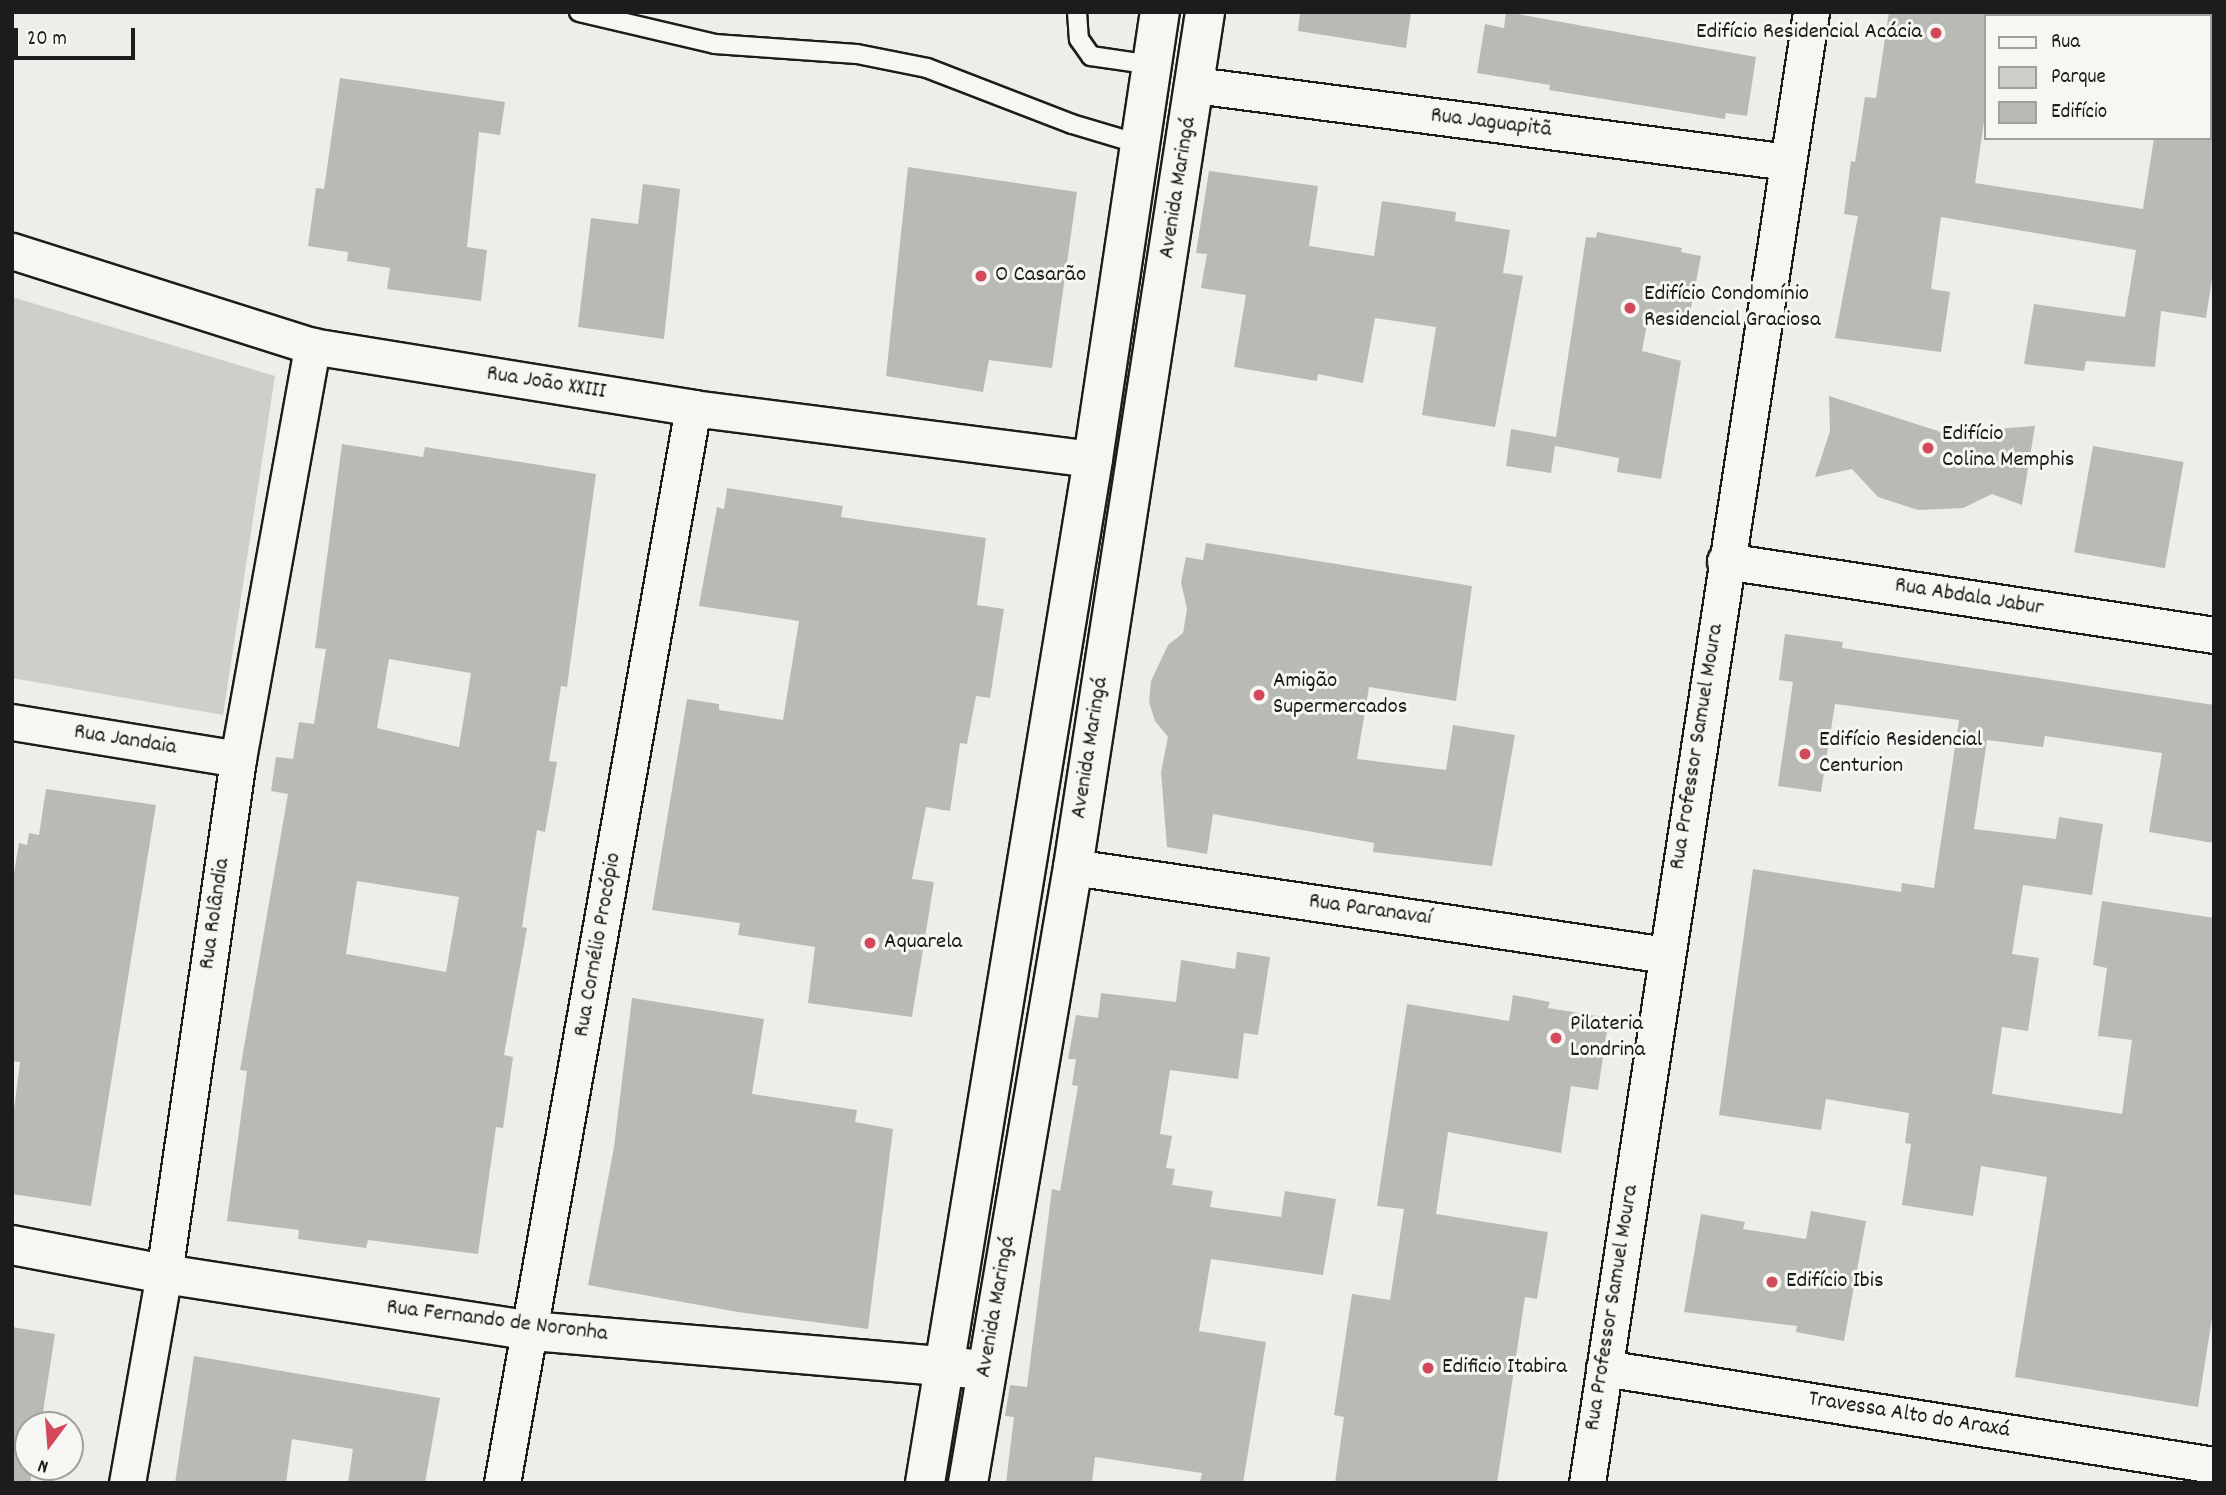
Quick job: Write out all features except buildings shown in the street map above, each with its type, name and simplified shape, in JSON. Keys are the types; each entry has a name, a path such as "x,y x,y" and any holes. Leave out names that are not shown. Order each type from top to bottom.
{"main road":[{"name":"Avenida Maringá","path":"925,1483 1093,459 1160,12"},
{"name":"Avenida Maringá","path":"968,1483 1073,867 1205,12"},
{"name":"Rua Fernando de Noronha","path":"12,1245 164,1274 532,1331 986,1370"}],"street":[{"name":"Rua Professor Samuel Moura","path":"1587,1483 1725,561 1811,12"},
{"name":"Rua Jaguapitã","path":"1195,85 1788,162"},
{"name":"Rua João XXIII","path":"12,250 312,346 693,408 1093,459"},
{"name":"Rua Rolândia","path":"127,1483 164,1274 238,759 312,346"},
{"name":"Rua Cornélio Procópio","path":"502,1483 532,1331 693,408"},
{"name":"Rua Abdala Jabur","path":"1725,561 2214,635"},
{"name":"Rua Jandaia","path":"12,722 238,759"},
{"name":"Rua Paranavaí","path":"1073,867 1666,955"},
{"name":"Travessa Alto do Araxá","path":"1604,1368 2214,1465"}],"lane":[{"path":"579,12 715,44 857,54 927,68 1072,124 1142,145"},
{"path":"1077,12 1079,39 1091,56 1153,65"}],"green space":[{"path":"12,297 275,376 223,715 12,678"}],"place":[{"name":"Edifício Residencial Acácia","path":"1936,33"},
{"name":"O Casarão","path":"981,276"},
{"name":"Edifício Condomínio Residencial Graciosa","path":"1630,308"},
{"name":"Edifício Colina Memphis","path":"1928,448"},
{"name":"Amigão Supermercados","path":"1259,695"},
{"name":"Edifício Residencial Centurion","path":"1805,754"},
{"name":"Aquarela","path":"870,943"},
{"name":"Pilateria Londrina","path":"1556,1038"},
{"name":"Edifício Ibis","path":"1772,1282"},
{"name":"Edificio Itabira","path":"1428,1368"}]}
